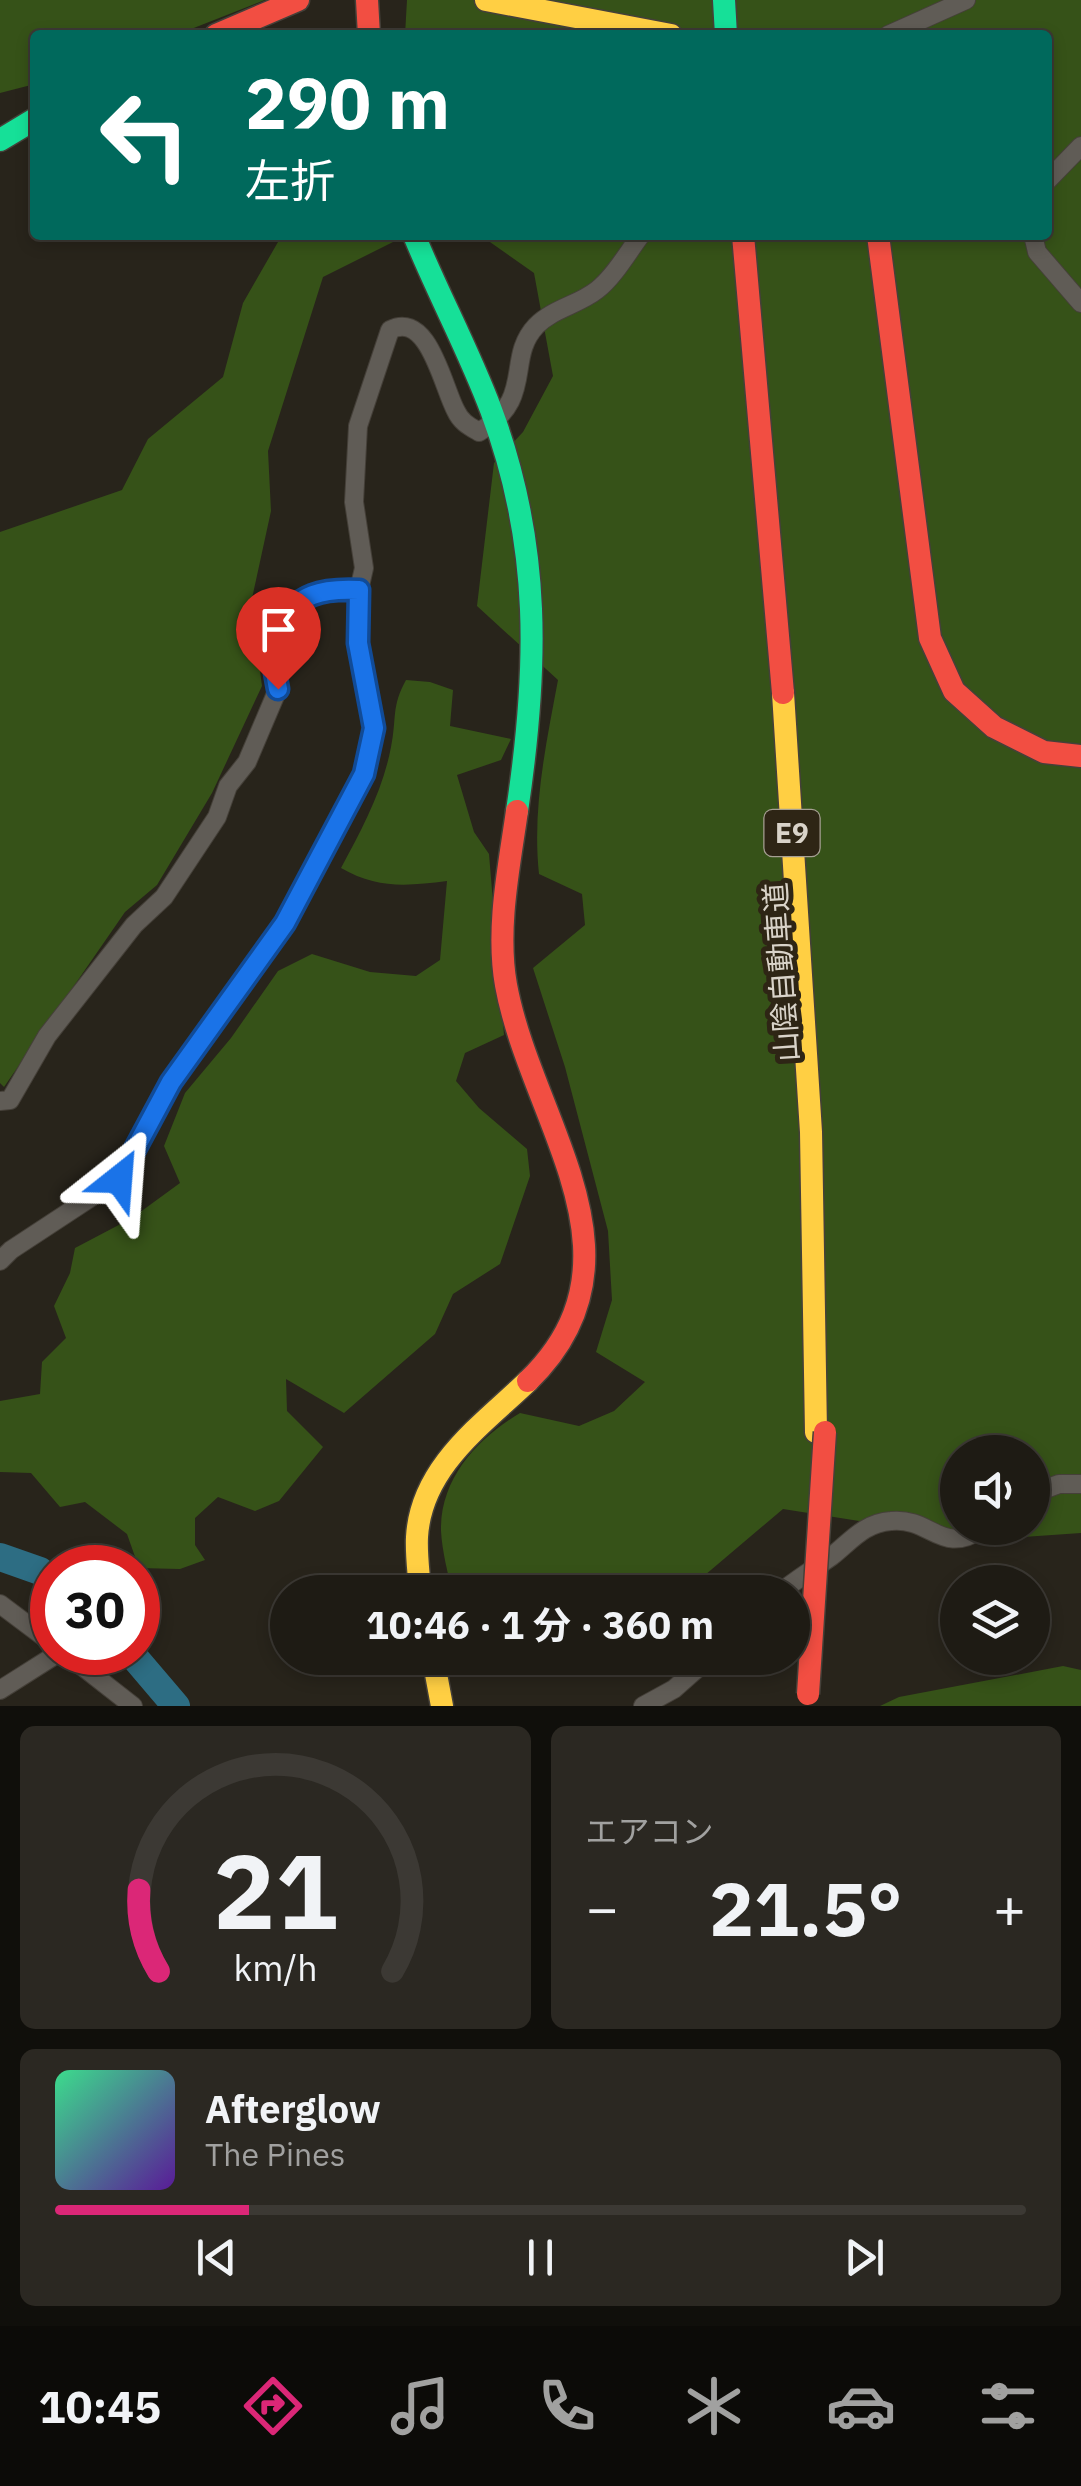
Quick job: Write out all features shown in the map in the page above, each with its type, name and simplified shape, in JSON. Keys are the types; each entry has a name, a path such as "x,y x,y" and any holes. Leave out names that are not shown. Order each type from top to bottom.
{"main road":[{"path":"228,30 298,0"},
{"path":"367,0 369,30"},
{"path":"486,0 620,30"},
{"path":"724,0 726,30"},
{"path":"734,0 737,30"},
{"path":"0,140 30,121"},
{"path":"416,240 481,383 509,463 530,556 534,648 507,890 504,967 514,1016 576,1199 586,1241 584,1288 564,1338 542,1366 464,1440 434,1475 416,1528 418,1575"},
{"name":"山陰自動車道","path":"743,240 783,703 807,1057 821,1432"},
{"name":"山陰自動車道","path":"753,240 794,702 826,1247 821,1432 802,1700"},
{"path":"879,240 930,638 954,690 994,727 1044,752 1081,756"},
{"path":"436,1675 442,1706"}],"street":[{"path":"899,30 966,0"},
{"path":"1052,176 1081,146"},
{"path":"0,1261 119,1179 171,1082 285,923 364,774 374,728 358,643 359,590 364,568 354,502 358,426 390,330 400,325 411,326 438,363 464,424 479,432 494,422 511,400 519,383 522,350 535,327 560,307 597,290 637,240"},
{"path":"1033,240 1036,252 1081,303"},
{"path":"0,1102 10,1100 47,1036 134,925 164,897 217,817 228,786 247,762 278,689 272,656 274,622 304,596 330,589 359,590"},
{"path":"1050,1487 1081,1484"},
{"path":"805,1575 870,1526 888,1521 911,1522 940,1537"},
{"path":"0,1604 30,1627"},
{"path":"0,1690 30,1672"},
{"path":"92,1675 133,1706"},
{"path":"643,1706 690,1675"}],"green space":[{"path":"0,0 265,0 189,30 30,30 30,85 0,93"},
{"path":"407,0 1081,0 1081,1533 1050,1535 1050,1435 940,1435 940,1534 783,1509 705,1575 449,1575 441,1531 442,1512 454,1477 476,1447 520,1413 579,1426 614,1411 645,1382 596,1352 612,1300 608,1231 565,1067 533,968 585,925 582,894 539,874 539,801 558,680 477,606 494,463 523,432 553,376 534,273 487,240 1052,240 1052,30 405,30"},
{"path":"279,240 397,240 323,277 268,451 271,511 251,603 262,686 212,793 157,885 125,912 4,1087 0,1083 0,532 122,490 148,439 223,377 243,303"},
{"path":"406,680 430,682 453,690 450,726 511,739 501,760 457,775 474,832 489,854 504,1035 465,1053 456,1081 479,1108 527,1149 530,1176 500,1264 453,1294 435,1334 344,1413 286,1379 287,1411 323,1447 279,1501 255,1511 218,1497 195,1518 195,1545 205,1560 180,1569 160,1569 160,1545 131,1545 127,1534 85,1502 60,1507 31,1473 0,1472 0,1401 40,1394 42,1362 66,1338 54,1306 70,1273 75,1248 132,1218 180,1183 164,1146 185,1093 231,1038 278,971 312,954 370,972 416,976 440,960 447,881 393,884 367,880 341,868 383,779"},
{"path":"1063,1666 1081,1670 1081,1706 880,1706 899,1697 1015,1675 1050,1675 1050,1668"}],"waterway":[{"path":"0,1557 30,1568"},
{"path":"150,1675 176,1706"}],"traffic: fast":[{"path":"724,0 726,30"},
{"path":"0,140 30,122"},
{"path":"416,240 491,410 520,510 531,609 531,658 517,811"}],"traffic: slow":[{"path":"486,0 645,30"},
{"path":"783,693 811,1132 816,1432"},
{"path":"418,1575 417,1537 430,1489 457,1449 528,1381"},
{"path":"436,1675 442,1706"}],"traffic: jam":[{"path":"228,30 298,0"},
{"path":"367,0 369,30"},
{"path":"743,240 783,693"},
{"path":"879,240 930,638 954,691 994,727 1044,752 1081,756"},
{"path":"517,811 503,920 506,985 519,1036 574,1188 583,1238 582,1286 565,1334 528,1381"},
{"path":"808,1694 825,1432"}],"route":[{"path":"119,1179 171,1082 285,923 364,774 374,728 358,643 359,590 330,589 304,596 274,622 272,656 278,689"}]}
